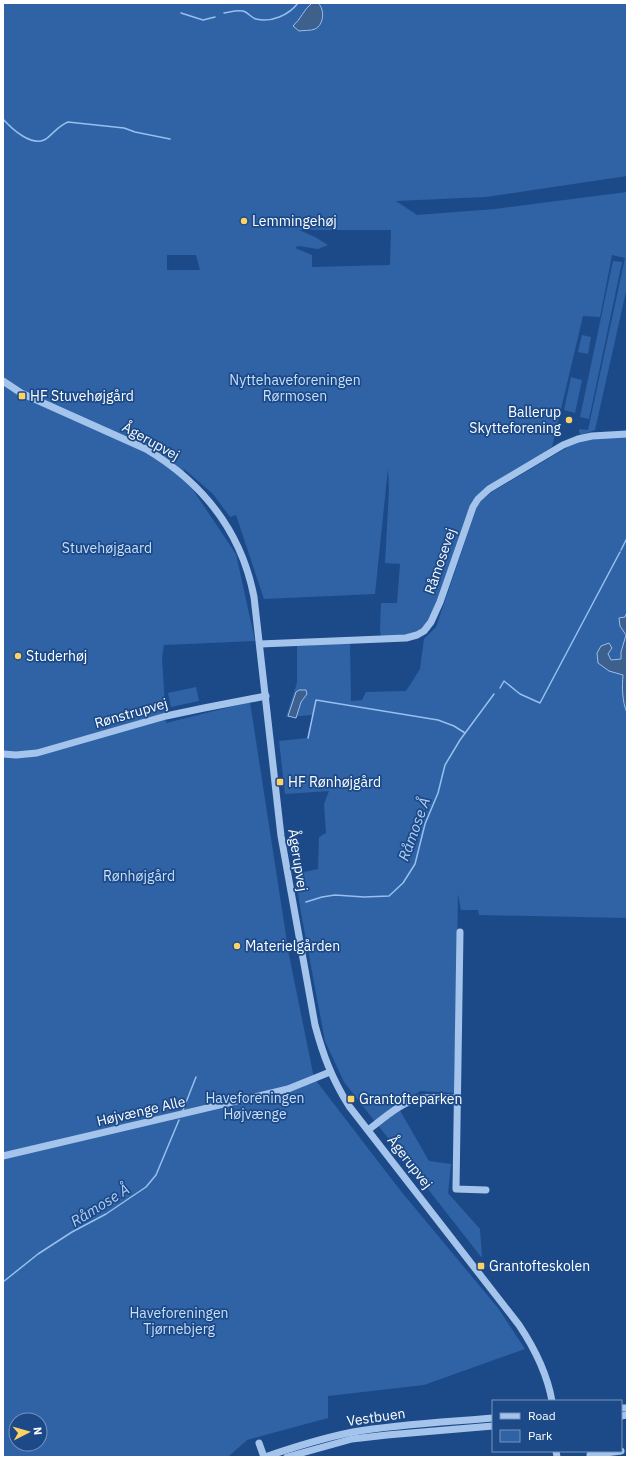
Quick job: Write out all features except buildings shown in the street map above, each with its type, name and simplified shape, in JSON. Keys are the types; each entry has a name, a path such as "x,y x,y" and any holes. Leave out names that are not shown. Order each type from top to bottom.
{"street":[{"name":"Ågerupvej","path":"3,381 21,392 146,449 163,459 195,485 212,503 226,524 243,556 250,577 254,597 281,836 315,1025 321,1048 338,1089 349,1106 519,1325 542,1365 552,1400"},
{"name":"Råmosevej","path":"260,644 406,638 417,636 424,631 431,622 440,602 473,507 478,499 489,489 563,445 578,439 592,436 627,434"},
{"name":"Rønstrupvej","path":"3,754 16,755 37,753 166,716 266,696"},
{"path":"460,932 456,1189 486,1190"},
{"name":"Højvænge Alle","path":"3,1156 288,1089 330,1072"},
{"path":"368,1130 408,1102 420,1098 432,1097 457,1098"},
{"name":"Vestbuen","path":"265,1457 314,1441 352,1432 386,1427 492,1418"},
{"name":"Vestbuen","path":"287,1457 352,1440 387,1435 492,1426"},
{"path":"259,1443 265,1457"},
{"path":"590,1456 615,1452"}],"green space":[{"path":"3,3 627,3 627,176 486,197 396,201 417,215 495,209 627,192 627,287 595,430 581,435 579,432 579,429 588,430 625,258 612,255 600,317 583,316 552,447 476,498 429,621 417,633 405,636 381,636 381,603 397,603 400,564 385,563 389,490 388,468 375,594 264,599 236,515 230,517 213,494 183,468 191,487 236,554 255,641 164,645 162,658 166,723 250,702 289,955 314,1078 400,1190 498,1308 525,1349 424,1385 328,1396 328,1418 247,1440 228,1457 3,1457","holes":["299,230 391,230 390,265 312,267 312,255 295,248 298,246 318,249 328,245","167,255 196,255 200,270 167,270"]},
{"path":"613,261 622,262 589,419 580,417"},
{"path":"582,335 591,337 588,354 578,352"},
{"path":"571,377 582,380 575,413 564,410"},
{"path":"627,437 627,918 479,915 478,910 461,910 458,894 454,1093 420,1091 398,1107 429,1161 451,1164 448,1193 480,1229 482,1258 344,1082 325,1041 295,874 318,869 319,837 326,833 324,804 329,791 285,794 279,741 307,738 313,715 286,717 297,683 297,646 350,643 351,701 362,700 366,692 406,691 420,669 424,639 436,627 477,507 481,501 492,492 578,441 593,438"},
{"path":"196,687 199,701 171,707 168,693"}],"shaded area":[{"path":"312,3 318,3 322,9 322,21 318,27 313,30 299,31 293,26"},
{"path":"627,612 627,713 624,704 622,684 623,675 609,671 598,663 597,653 601,646 609,643 612,648 608,654 611,660 621,659 621,652 626,635 620,626 619,618 625,617"},
{"path":"299,690 306,690 307,694 301,702 296,718 288,716 296,692"}],"waterway":[{"path":"224,13 243,11 254,18 268,20 285,14 298,3"},
{"path":"181,13 203,20 215,17"},
{"path":"3,119 16,132 34,141 46,139 68,122 124,128 135,132 170,139"},
{"name":"Råmose Å","path":"621,550 627,538"},
{"name":"Råmose Å","path":"500,688 504,681 520,694 540,703 620,552"},
{"name":"Råmose Å","path":"306,902 335,895 364,897 389,896 403,883 415,864 425,824 438,793 445,765 460,740 494,694"},
{"path":"308,738 316,700 438,720 454,726 465,733"},
{"name":"Råmose Å","path":"183,1110 196,1077"},
{"name":"Råmose Å","path":"3,1282 38,1254 72,1232 106,1214 146,1187 156,1175 179,1120"}],"place":[{"name":"Lemmingehøj","path":"244,221"},
{"name":"HF Stuvehøjgård","path":"22,396"},
{"name":"Ballerup Skytteforening","path":"569,420"},
{"name":"Studerhøj","path":"18,656"},
{"name":"HF Rønhøjgård","path":"280,782"},
{"name":"Materielgården","path":"237,946"},
{"name":"Grantofteparken","path":"351,1099"},
{"name":"Grantofteskolen","path":"481,1266"}],"park label":[{"name":"Nyttehaveforeningen Rørmosen","path":"295,388"},
{"name":"Stuvehøjgaard","path":"107,548"},
{"name":"Rønhøjgård","path":"139,876"},
{"name":"Haveforeningen Højvænge","path":"255,1106"},
{"name":"Haveforeningen Tjørnebjerg","path":"179,1322"}]}
